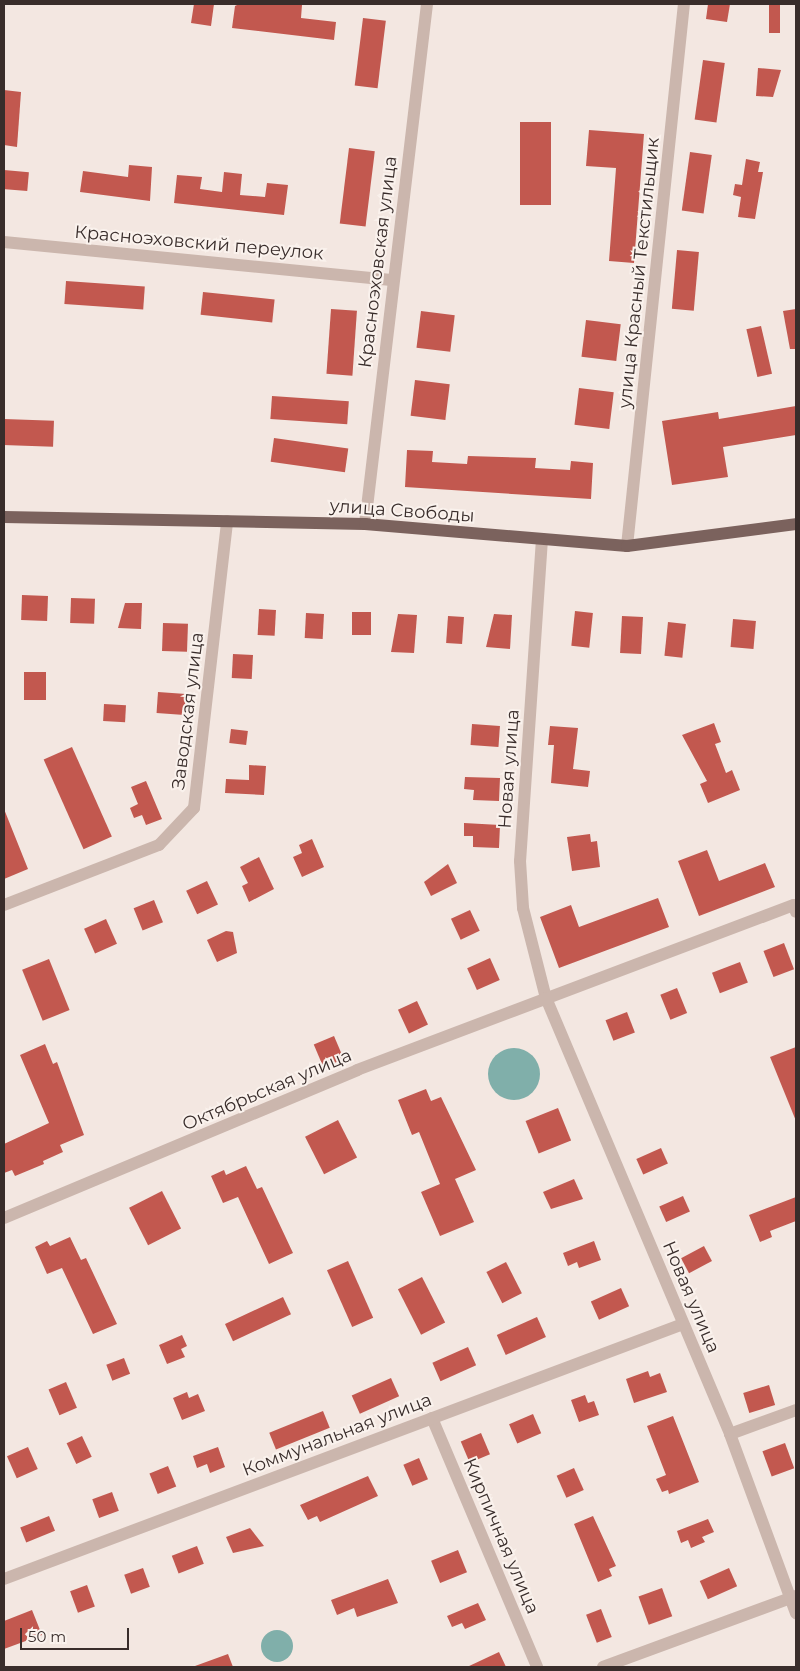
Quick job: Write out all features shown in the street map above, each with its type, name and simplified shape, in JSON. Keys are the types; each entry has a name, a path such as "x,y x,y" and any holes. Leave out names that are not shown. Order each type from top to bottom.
{"main road":[{"name":"улица Свободы","path":"4,517 365,524 627,546 796,524"}],"street":[{"name":"Красноэховская улица","path":"365,524 391,280 427,4"},
{"name":"улица Красный Текстильщик","path":"627,546 684,4"},
{"name":"Красноэховский переулок","path":"4,242 391,280"},
{"name":"Заводская улица","path":"4,905 160,844 194,808 227,521"},
{"name":"Новая улица","path":"542,539 520,861 523,908 546,998 730,1434 794,1597 796,1613"},
{"path":"546,998 795,908"},
{"name":"Октябрьская улица","path":"4,1218 357,1070 546,998"},
{"name":"Коммунальная улица","path":"4,1578 683,1324"},
{"path":"730,1434 796,1410"},
{"name":"Кирпичная улица","path":"432,1418 537,1667"},
{"path":"603,1667 794,1597"}],"water":[{"path":"509,1048 519,1048 533,1055 540,1069 540,1079 533,1093 519,1100 509,1100 499,1096 492,1089 488,1079 488,1069 492,1059 499,1052"},
{"path":"277,1630 283,1631 288,1635 292,1640 292,1652 288,1657 283,1661 277,1662 271,1661 266,1657 262,1652 261,1646 262,1640 266,1635 271,1631"}],"building":[{"path":"194,4 214,4 211,26 191,23"},
{"path":"239,4 302,5 301,18 336,22 334,40 232,28 235,6"},
{"path":"708,4 730,4 727,22 706,19"},
{"path":"769,4 780,4 780,33 769,33"},
{"path":"363,18 386,21 378,88 355,85"},
{"path":"703,60 725,63 716,122 695,119"},
{"path":"758,68 781,70 773,97 756,96"},
{"path":"4,90 21,92 17,147 4,145"},
{"path":"520,122 551,122 551,205 520,205"},
{"path":"589,130 644,134 634,263 609,261 616,168 586,166"},
{"path":"349,148 375,151 366,227 340,223"},
{"path":"690,152 712,155 704,213 682,210"},
{"path":"746,159 760,162 758,172 763,172 755,219 738,217 741,197 733,195 735,184 742,185"},
{"path":"129,165 152,167 150,201 80,192 83,171 128,177"},
{"path":"4,170 29,172 27,191 4,189"},
{"path":"224,172 242,174 240,195 265,197 267,183 288,185 284,215 174,203 177,175 202,177 200,189 222,192"},
{"path":"677,250 699,252 694,311 672,309"},
{"path":"66,281 145,287 143,309 64,304"},
{"path":"203,292 275,300 272,322 201,315"},
{"path":"331,309 357,311 352,376 326,374"},
{"path":"796,309 796,349 790,349 783,311"},
{"path":"421,311 455,315 450,352 416,348"},
{"path":"586,320 621,324 616,361 581,357"},
{"path":"761,326 772,374 757,377 746,329"},
{"path":"415,380 450,384 445,420 411,416"},
{"path":"579,388 614,392 609,429 574,425"},
{"path":"272,396 349,401 347,424 270,419"},
{"path":"796,406 796,435 723,447 728,477 672,485 662,421 718,412 719,419"},
{"path":"4,419 54,421 53,447 4,445"},
{"path":"274,438 348,448 345,472 271,462"},
{"path":"407,450 433,451 432,462 467,464 468,456 536,458 535,468 570,470 571,461 593,463 591,499 405,487"},
{"path":"22,595 48,596 47,621 21,620"},
{"path":"71,598 95,599 94,624 70,623"},
{"path":"125,603 142,603 141,629 118,628"},
{"path":"259,609 276,610 275,636 258,635"},
{"path":"575,611 593,613 589,648 571,646"},
{"path":"352,612 371,612 371,635 352,635"},
{"path":"306,613 324,614 323,639 305,638"},
{"path":"398,614 417,615 414,653 391,652"},
{"path":"494,614 512,615 510,649 486,647"},
{"path":"448,616 464,617 462,644 446,643"},
{"path":"622,616 643,617 641,654 620,653"},
{"path":"733,619 756,621 753,649 731,647"},
{"path":"668,622 686,624 682,658 664,656"},
{"path":"163,623 188,624 187,652 162,651"},
{"path":"233,654 253,655 252,679 232,678"},
{"path":"24,672 46,672 46,700 24,700"},
{"path":"158,692 186,694 184,715 157,713"},
{"path":"104,704 126,705 125,722 103,721"},
{"path":"714,723 721,742 715,744 726,773 732,770 740,790 708,803 700,784 707,781 682,735"},
{"path":"472,724 500,726 498,747 471,745"},
{"path":"550,726 578,728 573,769 590,771 588,787 551,783 554,745 548,745"},
{"path":"231,729 248,731 246,745 229,743"},
{"path":"72,747 112,837 84,849 44,760"},
{"path":"249,765 266,766 264,795 225,793 226,779 249,780"},
{"path":"465,777 500,778 499,801 473,800 474,790 464,789"},
{"path":"146,781 162,819 146,825 142,815 134,818 130,808 138,804 131,787"},
{"path":"4,809 28,869 4,879"},
{"path":"464,823 500,825 499,848 473,847 473,836 464,836"},
{"path":"590,834 591,842 597,841 600,867 572,871 567,837"},
{"path":"312,839 324,867 302,877 293,857 302,853 299,845"},
{"path":"707,850 719,881 765,863 775,887 699,916 678,861"},
{"path":"259,857 274,889 249,902 242,886 248,883 240,867"},
{"path":"448,864 457,883 431,896 424,882"},
{"path":"207,881 218,905 197,914 186,891"},
{"path":"658,898 669,927 559,968 540,917 571,905 579,927"},
{"path":"154,900 163,922 143,930 134,908"},
{"path":"470,910 480,931 461,940 451,919"},
{"path":"106,919 117,944 95,953 84,929"},
{"path":"226,931 233,932 237,953 217,962 207,940"},
{"path":"784,943 794,969 773,977 763,951"},
{"path":"490,958 500,980 477,990 467,968"},
{"path":"49,959 70,1010 43,1021 22,970"},
{"path":"740,962 748,983 720,993 712,973"},
{"path":"677,988 687,1013 670,1020 660,995"},
{"path":"417,1001 428,1025 409,1033 398,1010"},
{"path":"627,1012 635,1033 613,1041 606,1020"},
{"path":"334,1036 344,1059 324,1068 314,1045"},
{"path":"45,1044 53,1064 57,1062 84,1135 60,1145 63,1152 43,1161 44,1164 15,1176 12,1170 4,1173 4,1144 49,1123 20,1055"},
{"path":"796,1047 796,1121 770,1057"},
{"path":"426,1089 431,1101 441,1097 476,1170 455,1179 474,1222 440,1236 421,1192 440,1184 419,1132 412,1135 398,1100"},
{"path":"558,1108 571,1140 539,1154 526,1121"},
{"path":"338,1120 357,1157 324,1174 305,1137"},
{"path":"661,1148 668,1164 643,1175 636,1159"},
{"path":"246,1166 257,1189 262,1187 293,1253 269,1264 238,1197 223,1203 211,1176 224,1170 226,1175"},
{"path":"574,1179 583,1199 551,1209 543,1192"},
{"path":"162,1191 181,1228 148,1245 129,1208"},
{"path":"683,1196 690,1212 666,1222 659,1207"},
{"path":"796,1197 796,1221 770,1231 772,1237 760,1242 749,1215"},
{"path":"70,1237 81,1260 86,1258 117,1324 93,1334 62,1268 47,1274 35,1247 47,1241 50,1246"},
{"path":"594,1241 601,1260 579,1268 577,1262 568,1266 563,1253"},
{"path":"704,1246 712,1261 689,1273 681,1258"},
{"path":"348,1261 373,1318 352,1327 327,1270"},
{"path":"506,1262 522,1293 502,1303 486,1272"},
{"path":"422,1277 445,1322 421,1335 398,1289"},
{"path":"621,1288 629,1306 599,1320 591,1301"},
{"path":"283,1297 291,1314 233,1341 225,1324"},
{"path":"537,1317 546,1337 506,1355 497,1335"},
{"path":"182,1335 187,1346 181,1349 185,1357 167,1364 159,1345"},
{"path":"468,1347 476,1365 441,1381 432,1363"},
{"path":"124,1358 130,1374 112,1381 106,1365"},
{"path":"648,1371 650,1377 660,1373 667,1392 634,1403 626,1379"},
{"path":"391,1378 399,1396 360,1414 352,1395"},
{"path":"66,1382 77,1408 59,1415 49,1389"},
{"path":"769,1385 775,1405 749,1413 743,1393"},
{"path":"187,1392 189,1398 198,1394 205,1411 182,1420 173,1398"},
{"path":"585,1395 588,1403 594,1401 599,1415 579,1422 571,1400"},
{"path":"323,1411 330,1428 276,1449 269,1433"},
{"path":"533,1414 541,1433 517,1443 509,1424"},
{"path":"673,1416 699,1482 669,1494 668,1490 662,1492 656,1479 666,1475 647,1426"},
{"path":"481,1433 490,1454 470,1463 461,1442"},
{"path":"82,1436 92,1457 76,1464 67,1443"},
{"path":"785,1443 794,1468 772,1477 762,1451"},
{"path":"28,1447 38,1469 17,1478 7,1456"},
{"path":"218,1447 225,1467 210,1473 207,1464 197,1468 193,1456"},
{"path":"419,1458 428,1479 412,1486 403,1465"},
{"path":"168,1466 176,1486 158,1494 149,1473"},
{"path":"574,1468 584,1490 566,1498 557,1476"},
{"path":"368,1476 378,1496 320,1522 317,1516 308,1520 300,1505"},
{"path":"112,1492 119,1511 99,1518 92,1499"},
{"path":"49,1516 55,1531 26,1542 20,1528"},
{"path":"593,1516 616,1566 609,1569 612,1576 598,1582 574,1524"},
{"path":"708,1519 714,1532 702,1537 705,1542 691,1548 688,1540 681,1543 677,1531"},
{"path":"250,1528 264,1546 233,1553 226,1537"},
{"path":"197,1546 204,1564 179,1573 172,1556"},
{"path":"458,1550 467,1572 440,1583 431,1561"},
{"path":"143,1568 150,1587 131,1594 124,1575"},
{"path":"729,1568 737,1586 708,1599 700,1581"},
{"path":"388,1579 398,1603 357,1617 354,1608 337,1615 331,1600"},
{"path":"87,1585 95,1607 78,1613 70,1591"},
{"path":"662,1588 672,1616 649,1625 639,1597"},
{"path":"478,1603 486,1620 465,1629 462,1623 452,1627 447,1616"},
{"path":"601,1609 612,1637 597,1643 586,1615"},
{"path":"32,1610 42,1635 4,1649 4,1621"},
{"path":"499,1652 506,1667 467,1667"},
{"path":"228,1654 233,1667 195,1667 195,1666"}]}
